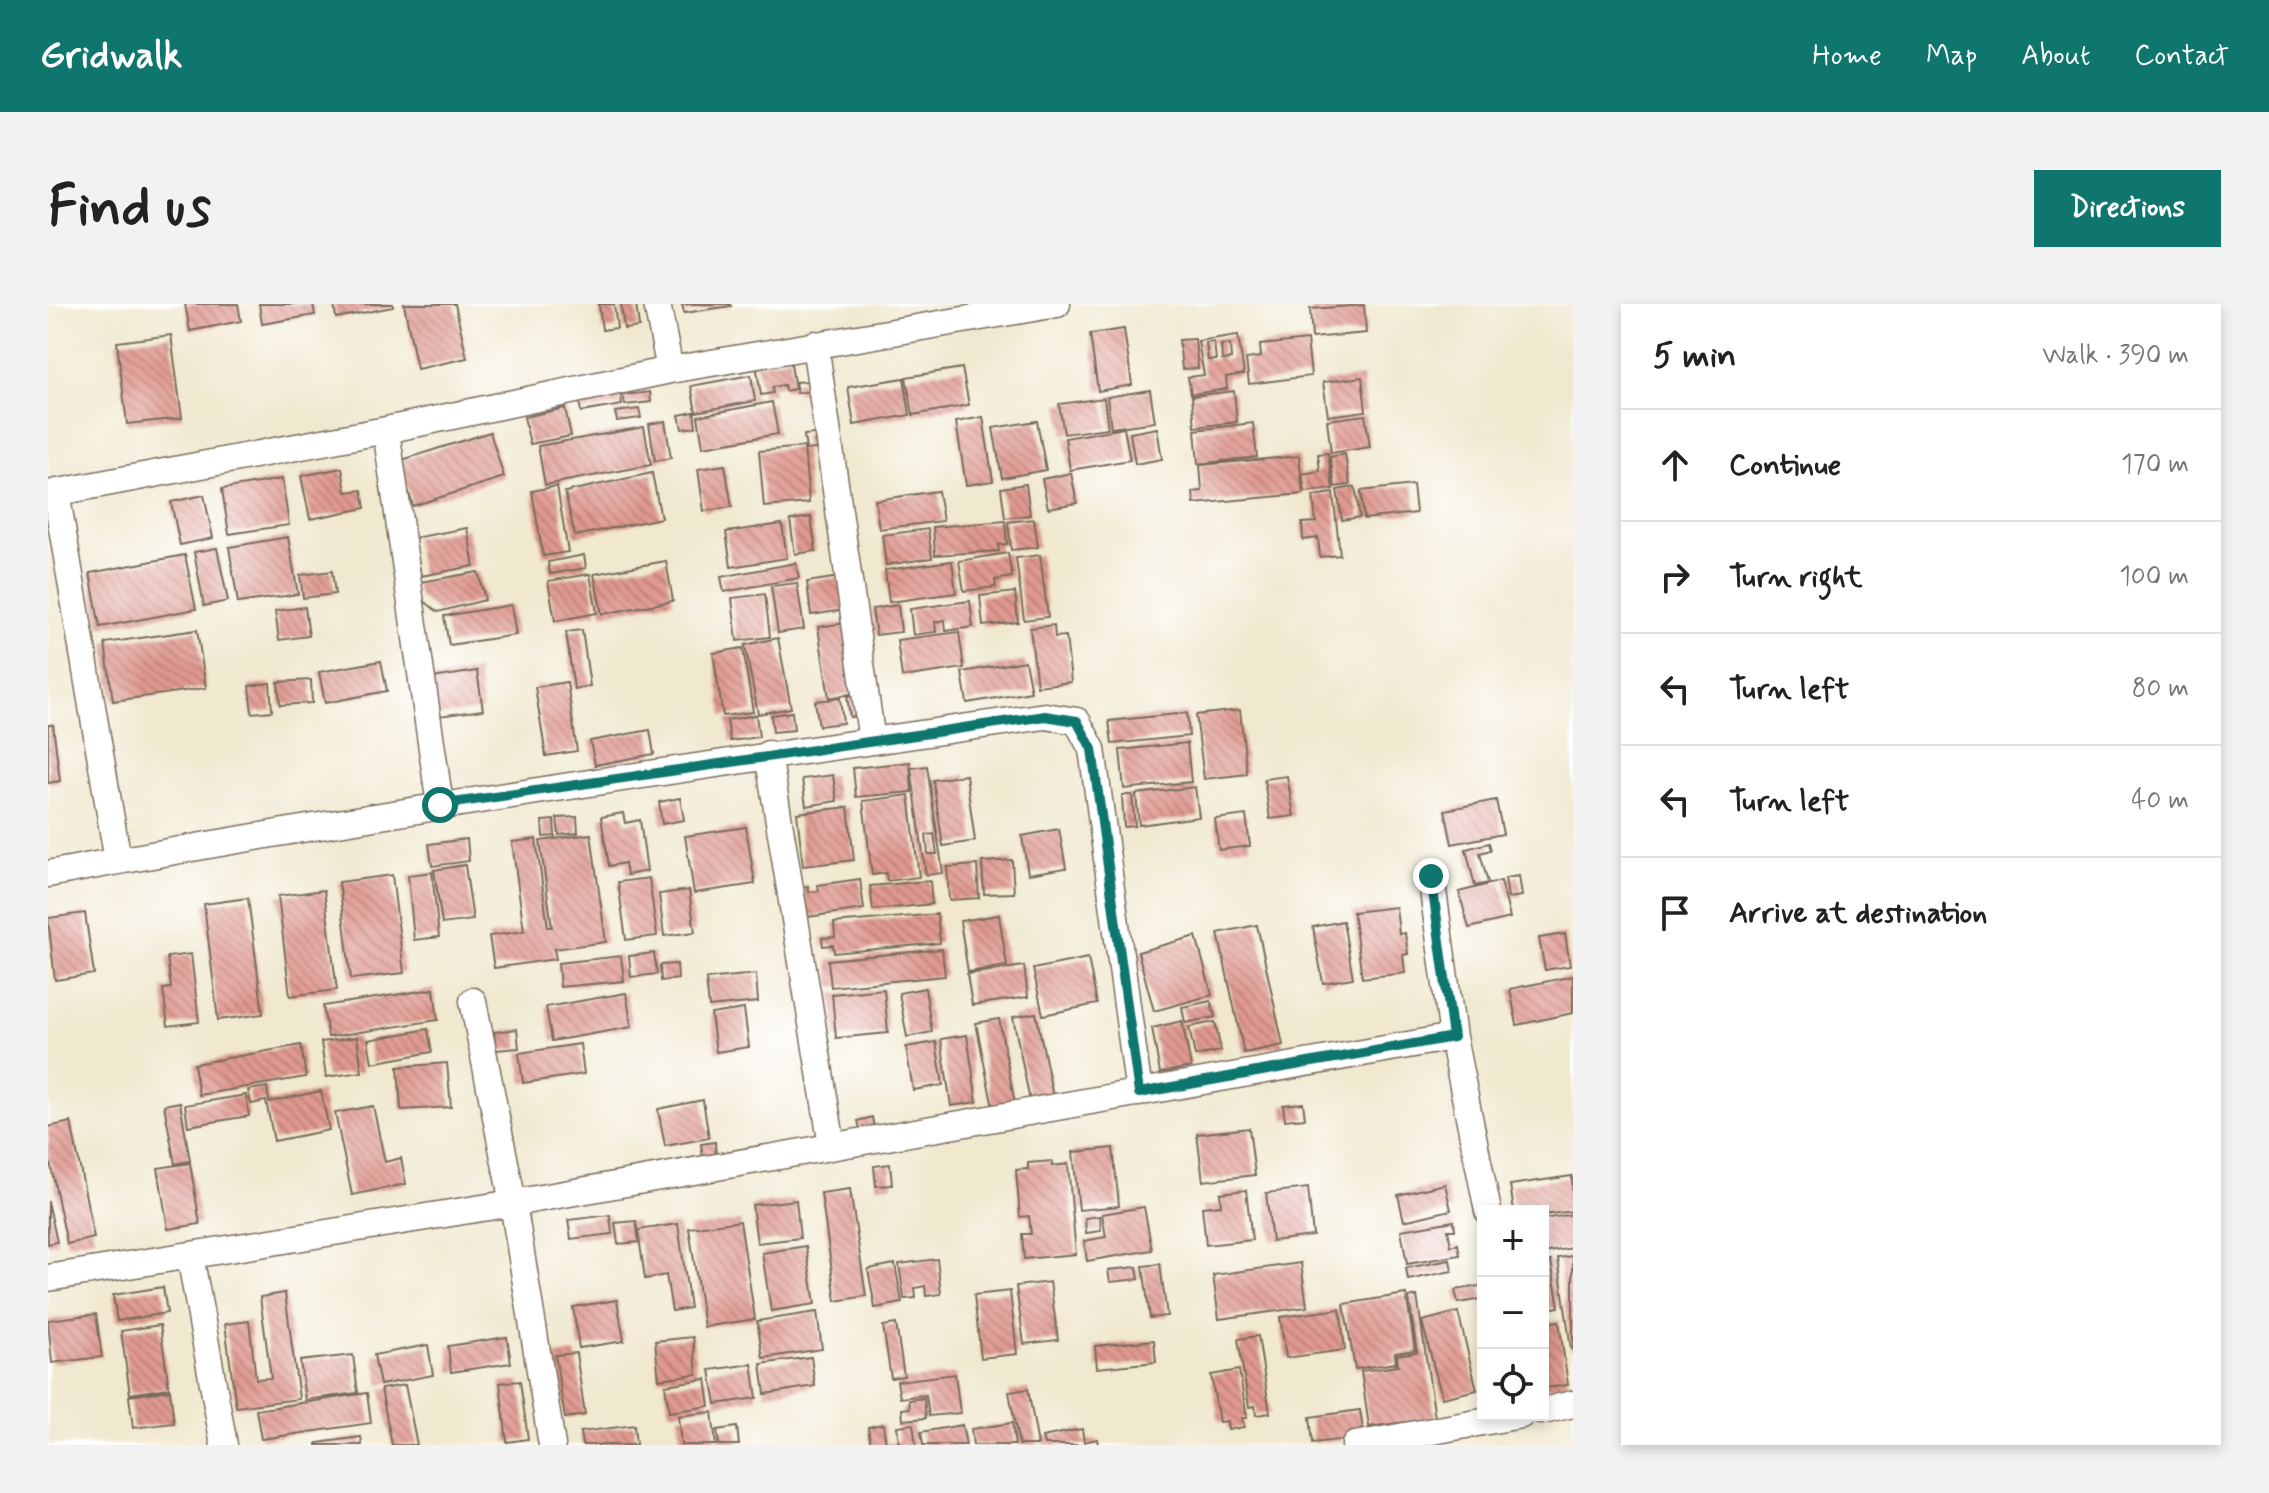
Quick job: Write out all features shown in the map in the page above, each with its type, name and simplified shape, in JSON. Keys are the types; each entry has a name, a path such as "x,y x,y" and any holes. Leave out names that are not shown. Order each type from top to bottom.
{"street":[{"path":"657,304 670,370"},
{"path":"118,861 52,493 386,430 670,370 1057,304"},
{"path":"815,344 872,741"},
{"path":"386,430 440,805"},
{"path":"48,874 440,805 768,754 1045,716 1077,721 1092,749 1139,1093"},
{"path":"768,754 832,1146"},
{"path":"1431,876 1453,1037 1487,1205"},
{"path":"473,1001 513,1203 552,1445"},
{"path":"48,1278 513,1203 1453,1037"},
{"path":"190,1255 224,1445"},
{"path":"1549,1410 1573,1404"},
{"path":"1355,1445 1488,1421"}],"building":[{"path":"185,304 238,304 241,321 190,331"},
{"path":"259,304 313,304 315,315 262,324"},
{"path":"334,304 393,304 393,307 336,318"},
{"path":"404,304 455,304 467,358 417,369"},
{"path":"599,304 614,304 617,328 602,330"},
{"path":"621,304 636,304 639,327 624,329"},
{"path":"682,304 730,304 731,306 684,313"},
{"path":"1364,305 1366,333 1312,338 1310,309"},
{"path":"1124,329 1132,385 1098,391 1090,334"},
{"path":"171,335 182,418 127,424 117,342"},
{"path":"1238,335 1244,374 1226,377 1227,389 1191,394 1188,377 1204,375 1198,341","holes":["1214,342 1216,360 1208,360 1206,343","1230,344 1231,359 1222,360 1221,345"]},
{"path":"1195,339 1198,368 1182,369 1179,340"},
{"path":"1307,340 1311,376 1249,384 1246,359 1261,357 1260,345"},
{"path":"790,358 795,389 785,391 784,385 772,387 773,393 761,395 756,364"},
{"path":"962,368 969,405 913,415 906,377"},
{"path":"751,375 755,401 696,412 691,386"},
{"path":"1362,377 1366,411 1328,416 1323,382"},
{"path":"904,378 910,415 854,425 848,387"},
{"path":"810,381 812,391 797,393 795,382"},
{"path":"1150,390 1155,422 1111,428 1107,397"},
{"path":"1234,391 1237,422 1195,427 1192,396"},
{"path":"620,392 622,405 581,412 579,400"},
{"path":"650,392 651,402 625,405 623,395"},
{"path":"1104,398 1108,428 1064,434 1059,404"},
{"path":"772,402 778,434 703,447 698,416"},
{"path":"565,408 571,436 530,444 524,417"},
{"path":"639,409 641,418 617,421 615,412"},
{"path":"694,412 696,427 682,429 679,415"},
{"path":"1365,415 1370,447 1331,453 1327,420"},
{"path":"983,417 993,481 966,485 956,422"},
{"path":"665,421 671,458 655,461 649,424"},
{"path":"1037,421 1046,470 1002,478 993,428"},
{"path":"1253,423 1257,457 1198,464 1195,430"},
{"path":"644,427 651,465 545,485 538,446"},
{"path":"1124,428 1130,460 1070,470 1065,438"},
{"path":"1157,428 1162,459 1135,464 1130,433"},
{"path":"490,432 504,477 413,506 399,461"},
{"path":"821,433 823,448 806,450 804,435"},
{"path":"804,447 809,503 764,507 759,451"},
{"path":"1328,453 1333,489 1305,492 1302,474 1320,471 1318,454"},
{"path":"1345,454 1350,485 1335,487 1330,457"},
{"path":"1299,456 1303,494 1194,504 1193,492 1202,491 1200,465"},
{"path":"725,465 732,507 704,511 698,469"},
{"path":"342,468 346,492 362,490 365,508 310,519 301,476"},
{"path":"652,473 661,518 575,536 565,492"},
{"path":"1071,473 1077,503 1048,508 1042,479"},
{"path":"282,479 289,525 229,534 222,489"},
{"path":"1026,484 1030,515 1005,518 1001,488"},
{"path":"1413,485 1416,513 1364,519 1361,491"},
{"path":"557,486 568,552 543,556 532,491"},
{"path":"1355,487 1360,517 1342,520 1337,490"},
{"path":"938,491 943,521 879,529 875,500"},
{"path":"1333,493 1340,555 1320,557 1318,538 1303,540 1302,523 1316,522 1313,496"},
{"path":"204,495 213,538 180,545 171,502"},
{"path":"811,517 816,551 795,554 790,520"},
{"path":"1034,519 1038,547 1011,550 1008,522"},
{"path":"1005,521 1007,544 998,545 999,551 935,555 933,527"},
{"path":"782,524 787,558 731,567 726,532"},
{"path":"467,528 474,566 421,576 414,538"},
{"path":"928,529 932,558 886,565 882,535"},
{"path":"288,537 298,594 238,603 229,547"},
{"path":"217,548 228,601 204,606 194,552"},
{"path":"1008,553 1012,577 995,580 996,587 964,591 959,561"},
{"path":"185,555 196,609 100,627 90,573"},
{"path":"584,555 586,568 550,574 548,562"},
{"path":"1040,555 1048,617 1024,620 1016,558"},
{"path":"666,561 673,601 602,614 594,574"},
{"path":"952,561 956,593 889,602 885,570"},
{"path":"796,563 799,578 724,592 721,577"},
{"path":"332,571 335,594 303,598 300,575"},
{"path":"478,572 485,600 438,612 419,597 415,583"},
{"path":"590,574 597,613 555,621 548,581"},
{"path":"840,577 844,610 811,615 807,582"},
{"path":"797,583 804,629 778,633 771,586"},
{"path":"1015,592 1018,622 983,626 980,596"},
{"path":"765,594 770,637 737,641 732,598"},
{"path":"970,601 973,627 946,631 945,620 935,622 936,632 913,635 910,609"},
{"path":"511,605 516,635 449,645 444,616"},
{"path":"898,605 901,632 876,635 872,609"},
{"path":"305,607 309,636 279,640 275,611"},
{"path":"845,623 856,693 829,698 818,627"},
{"path":"1054,625 1055,637 1066,636 1071,682 1037,686 1030,628"},
{"path":"197,630 206,688 113,701 105,643"},
{"path":"582,630 590,686 574,689 566,632"},
{"path":"959,632 964,668 902,677 897,640"},
{"path":"778,638 791,708 758,714 745,645"},
{"path":"743,648 753,712 723,716 713,653"},
{"path":"381,661 387,691 325,703 319,672"},
{"path":"1025,661 1031,692 967,703 962,672"},
{"path":"477,671 483,710 432,717 426,679"},
{"path":"311,680 312,703 280,705 278,682"},
{"path":"567,682 577,751 546,756 535,687"},
{"path":"270,683 272,711 252,713 249,686"},
{"path":"860,695 863,715 850,717 847,696"},
{"path":"840,698 843,723 819,726 815,701"},
{"path":"1240,710 1247,774 1204,779 1196,715"},
{"path":"792,712 794,730 773,732 771,715"},
{"path":"1187,713 1189,736 1112,744 1109,721"},
{"path":"756,715 759,737 730,741 727,720"},
{"path":"48,725 53,725 60,781 48,783"},
{"path":"650,730 654,754 595,765 590,741"},
{"path":"1187,743 1191,782 1124,789 1120,750"},
{"path":"910,762 912,792 856,797 853,768"},
{"path":"927,766 943,873 926,875 911,768","holes":["934,834 937,854 928,854 926,835"]},
{"path":"833,775 837,801 806,806 802,779"},
{"path":"966,775 975,841 943,846 933,780"},
{"path":"1287,776 1294,816 1270,819 1264,779"},
{"path":"1195,787 1199,817 1139,825 1136,794"},
{"path":"909,795 919,877 887,881 886,873 872,875 863,801"},
{"path":"1122,795 1132,795 1135,826 1124,827"},
{"path":"680,798 684,820 662,824 659,802"},
{"path":"1496,800 1503,834 1452,844 1445,810"},
{"path":"848,807 854,860 803,866 797,813"},
{"path":"623,813 625,823 640,820 647,871 627,875 625,863 609,866 601,817"},
{"path":"1246,815 1250,846 1219,850 1215,819"},
{"path":"577,817 578,833 559,835 557,818"},
{"path":"554,820 555,836 543,837 542,821"},
{"path":"746,827 755,884 694,893 685,836"},
{"path":"1059,829 1066,868 1028,874 1022,836"},
{"path":"591,834 606,942 554,949 556,959 494,968 489,936 524,931 512,842 536,839 548,927 552,927 540,841"},
{"path":"467,839 469,861 432,866 429,844"},
{"path":"1489,843 1491,850 1480,853 1488,883 1475,886 1466,849"},
{"path":"1012,860 1014,893 984,894 982,862"},
{"path":"465,865 473,920 442,924 434,870"},
{"path":"977,865 979,898 949,900 947,867"},
{"path":"432,872 439,937 414,940 408,875"},
{"path":"392,875 404,973 351,979 339,882"},
{"path":"1519,876 1522,896 1508,898 1505,878"},
{"path":"649,878 657,936 626,940 618,882"},
{"path":"860,879 864,909 807,917 803,887 808,886 809,892 819,891 818,885"},
{"path":"930,881 932,904 873,910 870,886"},
{"path":"1501,881 1510,918 1469,928 1459,892"},
{"path":"324,890 337,990 290,996 278,896"},
{"path":"689,890 695,932 664,936 659,894"},
{"path":"248,898 263,1014 218,1020 204,904"},
{"path":"1396,907 1399,934 1405,933 1408,954 1403,955 1405,973 1362,978 1353,912"},
{"path":"85,913 94,974 55,980 48,918"},
{"path":"937,914 940,943 834,953 833,945 823,946 822,938 835,937 834,923"},
{"path":"999,915 1007,966 968,972 960,921"},
{"path":"1343,921 1353,978 1323,983 1313,927"},
{"path":"1257,925 1283,1045 1244,1053 1218,933"},
{"path":"1565,934 1570,966 1545,970 1539,938"},
{"path":"1196,936 1212,995 1154,1011 1138,952"},
{"path":"942,949 945,976 831,987 828,960"},
{"path":"654,953 657,974 631,977 629,956"},
{"path":"191,954 199,1022 168,1026 163,989 171,988 167,957"},
{"path":"621,956 624,981 560,987 558,963"},
{"path":"1088,958 1097,1004 1043,1015 1033,969"},
{"path":"677,964 678,979 661,981 660,965"},
{"path":"1024,966 1028,997 972,1005 967,974"},
{"path":"756,974 758,1002 709,1007 706,979"},
{"path":"1573,976 1573,1013 1517,1025 1510,989"},
{"path":"925,988 932,1032 907,1037 899,993"},
{"path":"434,989 438,1020 328,1037 323,1006"},
{"path":"884,989 888,1033 836,1038 832,994"},
{"path":"626,993 632,1027 552,1041 546,1007"},
{"path":"1211,1001 1215,1017 1185,1023 1182,1007"},
{"path":"744,1009 749,1047 716,1052 711,1014"},
{"path":"1036,1013 1053,1097 1030,1101 1013,1017"},
{"path":"999,1019 1015,1104 993,1108 976,1023"},
{"path":"1182,1021 1191,1067 1160,1073 1152,1028"},
{"path":"1215,1022 1221,1051 1195,1056 1189,1027"},
{"path":"428,1029 432,1052 372,1063 368,1040"},
{"path":"517,1029 519,1048 496,1050 494,1032"},
{"path":"967,1035 977,1102 951,1106 941,1039"},
{"path":"357,1037 362,1072 326,1077 321,1042"},
{"path":"936,1042 943,1085 913,1090 906,1047"},
{"path":"580,1044 584,1074 523,1083 519,1053"},
{"path":"301,1045 306,1077 199,1095 194,1064"},
{"path":"447,1063 451,1107 401,1110 398,1067"},
{"path":"267,1087 269,1102 321,1091 329,1130 274,1141 266,1101 251,1104 248,1090"},
{"path":"246,1095 249,1116 188,1126 185,1105"},
{"path":"703,1100 709,1138 665,1146 658,1109"},
{"path":"180,1102 190,1161 175,1164 164,1105"},
{"path":"1303,1103 1305,1118 1285,1120 1283,1105"},
{"path":"373,1106 385,1162 401,1158 406,1184 352,1195 335,1113"},
{"path":"872,1117 875,1132 862,1136 858,1121"},
{"path":"71,1122 94,1238 67,1244 48,1152 48,1127"},
{"path":"1249,1128 1255,1175 1203,1181 1197,1134"},
{"path":"715,1142 716,1156 703,1157 701,1144"},
{"path":"1113,1148 1119,1206 1079,1210 1073,1152"},
{"path":"1052,1161 1052,1166 1068,1164 1076,1254 1024,1259 1022,1234 1031,1234 1029,1216 1020,1217 1016,1170 1028,1169 1028,1163"},
{"path":"190,1163 200,1224 168,1229 158,1168"},
{"path":"890,1164 892,1185 876,1186 874,1166"},
{"path":"1572,1176 1573,1211 1549,1214 1549,1205 1513,1205 1510,1185"},
{"path":"1445,1184 1451,1210 1404,1221 1398,1195"},
{"path":"1308,1188 1313,1236 1272,1241 1266,1193"},
{"path":"850,1189 866,1296 836,1301 821,1193"},
{"path":"1246,1190 1252,1240 1206,1245 1202,1207 1221,1205 1220,1193"},
{"path":"796,1200 800,1238 757,1243 752,1205"},
{"path":"48,1201 57,1242 48,1244"},
{"path":"1144,1207 1152,1250 1087,1261 1084,1241 1106,1237 1102,1214"},
{"path":"1573,1214 1573,1248 1549,1252 1549,1218"},
{"path":"610,1215 612,1234 571,1239 568,1220"},
{"path":"1100,1216 1101,1231 1086,1233 1085,1218"},
{"path":"636,1221 639,1242 618,1244 615,1223"},
{"path":"740,1221 755,1319 704,1327 689,1228"},
{"path":"1454,1221 1455,1230 1448,1230 1451,1246 1458,1244 1460,1255 1407,1264 1401,1230"},
{"path":"678,1224 690,1308 672,1311 666,1275 645,1279 638,1230"},
{"path":"806,1246 815,1304 771,1311 762,1253"},
{"path":"1573,1256 1573,1349 1571,1349 1558,1258"},
{"path":"937,1259 941,1294 926,1296 925,1286 915,1288 916,1298 904,1299 899,1264"},
{"path":"1450,1260 1452,1271 1408,1280 1406,1268"},
{"path":"1549,1261 1559,1307 1549,1309 1549,1277"},
{"path":"1301,1263 1307,1307 1219,1319 1213,1275"},
{"path":"895,1264 902,1303 875,1308 868,1269"},
{"path":"1160,1264 1167,1316 1150,1318 1143,1266"},
{"path":"1137,1267 1139,1279 1110,1282 1108,1270"},
{"path":"1050,1282 1058,1340 1024,1344 1016,1286"},
{"path":"1477,1286 1477,1300 1458,1303 1455,1290"},
{"path":"163,1287 167,1313 117,1321 113,1295"},
{"path":"1010,1291 1017,1354 981,1358 974,1295"},
{"path":"285,1293 299,1399 236,1407 225,1324 249,1321 256,1379 271,1378 260,1297"},
{"path":"1406,1294 1415,1350 1395,1353 1396,1363 1355,1369 1344,1304"},
{"path":"1417,1296 1435,1418 1369,1427 1361,1371 1398,1366 1397,1355 1417,1352 1409,1298"},
{"path":"617,1300 624,1341 579,1348 573,1307"},
{"path":"1340,1309 1345,1350 1286,1358 1280,1317"},
{"path":"817,1312 822,1349 763,1358 757,1321"},
{"path":"1458,1312 1477,1390 1442,1398 1422,1321"},
{"path":"96,1314 102,1357 52,1363 48,1320"},
{"path":"1559,1321 1568,1385 1549,1387 1549,1322"},
{"path":"896,1324 904,1376 891,1378 883,1326"},
{"path":"160,1325 169,1388 130,1394 121,1331"},
{"path":"1258,1336 1270,1413 1256,1415 1255,1406 1249,1407 1238,1339"},
{"path":"507,1337 511,1363 451,1372 448,1346"},
{"path":"693,1337 697,1374 659,1379 655,1341"},
{"path":"1154,1340 1156,1362 1097,1368 1095,1346"},
{"path":"428,1345 433,1375 380,1385 374,1355"},
{"path":"576,1353 585,1415 565,1418 555,1355"},
{"path":"353,1355 358,1393 305,1400 300,1361"},
{"path":"811,1357 815,1386 765,1394 761,1364"},
{"path":"752,1364 757,1398 716,1404 710,1370"},
{"path":"1239,1370 1247,1418 1242,1418 1244,1427 1228,1430 1227,1421 1219,1422 1211,1375"},
{"path":"955,1374 960,1413 929,1416 926,1395 900,1398 897,1381"},
{"path":"706,1379 710,1406 669,1412 665,1385"},
{"path":"520,1381 528,1439 507,1442 500,1383"},
{"path":"405,1385 417,1445 392,1445 381,1389"},
{"path":"1028,1389 1038,1445 1019,1445 1009,1392"},
{"path":"170,1390 174,1423 133,1428 129,1396"},
{"path":"367,1393 371,1423 261,1439 256,1410"},
{"path":"924,1398 926,1418 903,1420 902,1409 910,1408 909,1400"},
{"path":"1360,1410 1364,1437 1313,1443 1310,1417"},
{"path":"712,1412 716,1445 681,1445 678,1416"},
{"path":"1012,1423 1015,1445 973,1445 971,1429"},
{"path":"883,1424 886,1443 899,1442 897,1426 913,1424 916,1445 871,1445 868,1427"},
{"path":"634,1425 636,1445 582,1445 580,1432"},
{"path":"962,1425 966,1445 923,1445 921,1432"},
{"path":"737,1427 739,1445 719,1445 717,1430"},
{"path":"1082,1429 1084,1442 1097,1439 1098,1445 1044,1445 1042,1437"},
{"path":"361,1437 362,1445 317,1445 317,1443"}],"route":[{"path":"440,805 768,754 1045,716 1077,721 1092,749 1139,1093 1453,1037 1431,876"}]}
